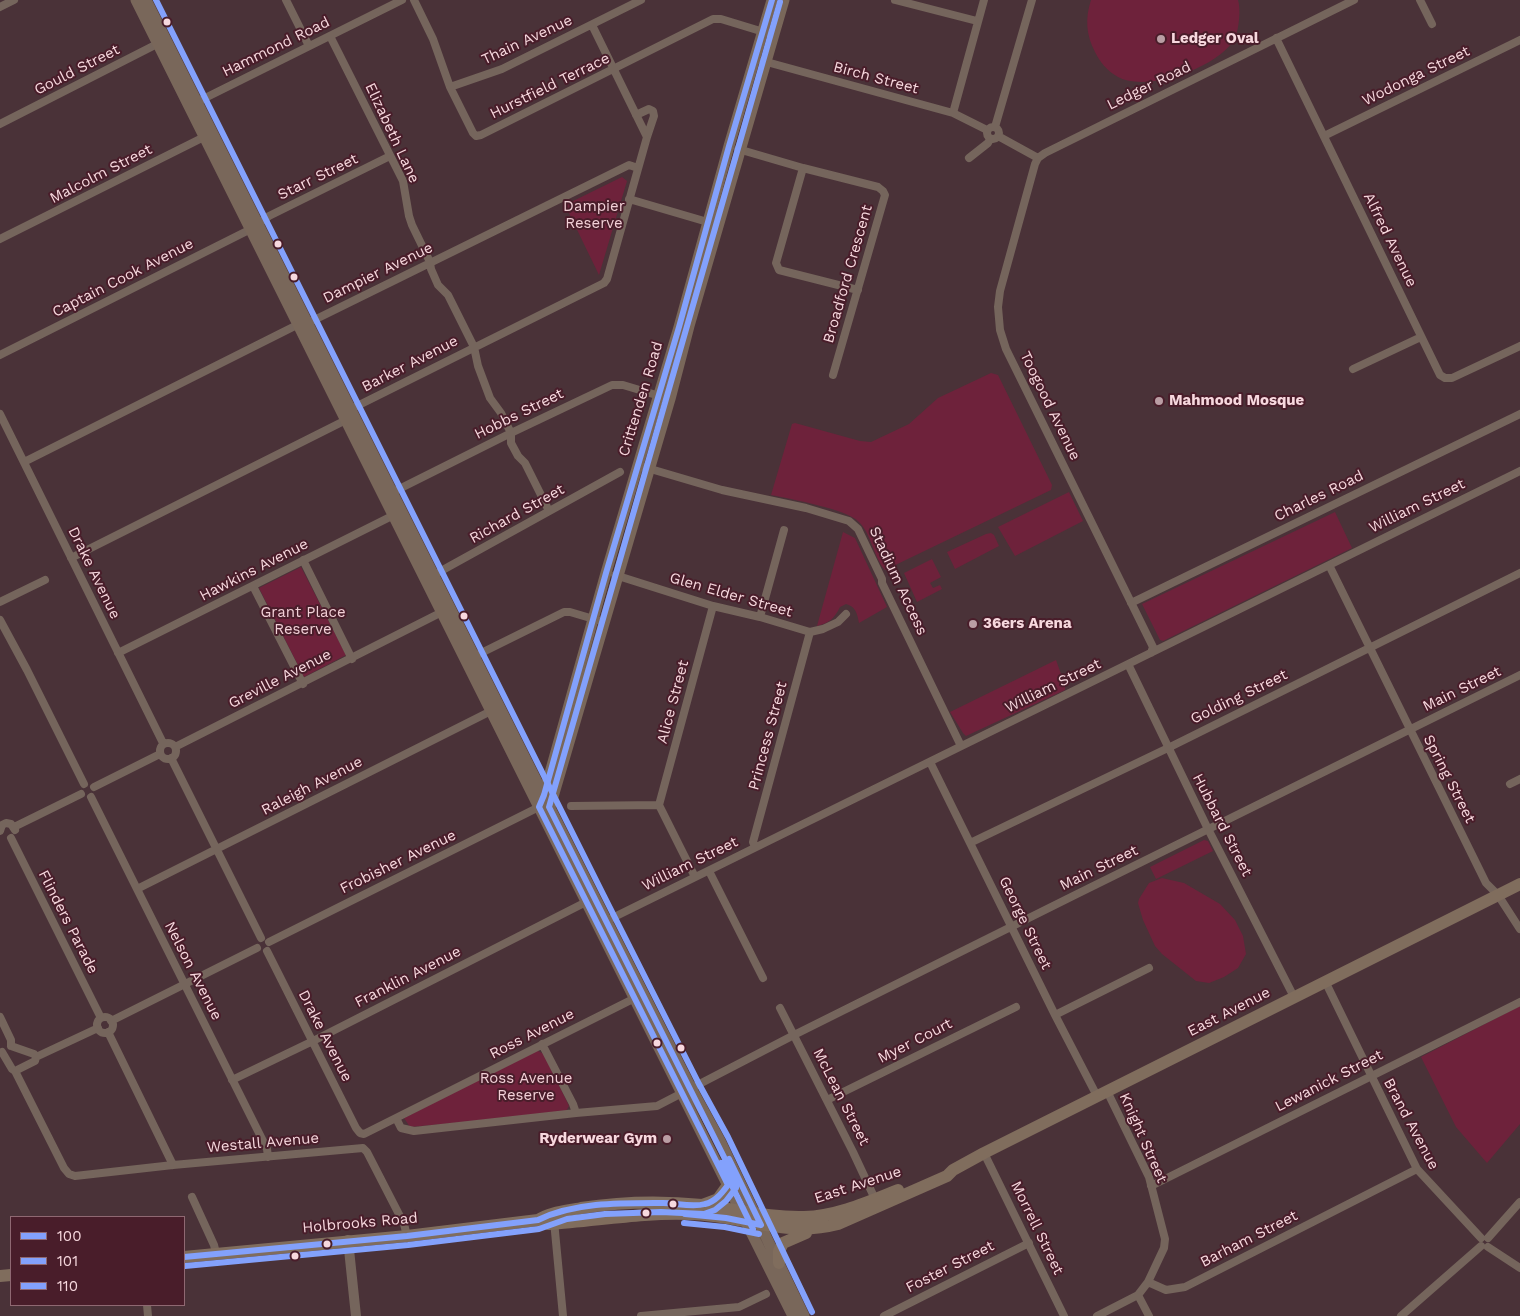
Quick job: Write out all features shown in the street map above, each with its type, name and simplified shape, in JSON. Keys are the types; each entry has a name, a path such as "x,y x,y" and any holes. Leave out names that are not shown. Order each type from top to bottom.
{"main road":[{"path":"136,0 162,42 303,324 350,409 388,495"},
{"path":"146,0 162,42"},
{"name":"Crittenden Road","path":"544,795 658,395 679,327 741,150 761,61 762,32 772,0"},
{"name":"Crittenden Road","path":"544,807 604,623 670,399 714,224 729,146 761,61 774,35 784,0"},
{"path":"303,324 346,420 398,513 687,1091 728,1185 779,1263 804,1316"},
{"path":"496,709 544,795 544,807"},
{"path":"533,774 543,778 550,775"},
{"name":"East Avenue","path":"751,1218 801,1230 820,1228 838,1224 894,1201 947,1176 953,1170 984,1153 1520,884"},
{"path":"603,923 635,998 687,1091 714,1129 794,1316"},
{"name":"East Avenue","path":"751,1218 815,1217 838,1212 875,1199 944,1170 953,1170"},
{"path":"702,1205 718,1198 728,1185"},
{"name":"Holbrooks Road","path":"185,1257 348,1240 407,1236 538,1220 549,1224 553,1219 609,1205 659,1203 702,1205 751,1218"},
{"name":"Holbrooks Road","path":"553,1219 664,1213 751,1218"},
{"path":"779,1263 780,1248 785,1240 820,1228"}],"street":[{"path":"0,7 14,0"},
{"path":"286,0 309,46"},
{"name":"Hammond Road","path":"193,104 402,0"},
{"name":"Hurstfield Terrace","path":"414,0 433,39 450,87 476,136 481,136 716,18 774,35"},
{"path":"895,0 977,21"},
{"path":"953,113 984,0"},
{"path":"969,158 999,132 991,128 1032,0"},
{"name":"Ledger Road","path":"1038,158 1354,0"},
{"path":"1420,0 1432,24"},
{"name":"Thain Avenue","path":"450,87 502,68 638,1"},
{"path":"592,25 647,137"},
{"name":"Elizabeth Lane","path":"330,36 403,181 412,225 430,262 438,285 447,293 474,347 478,366 490,398 511,432 511,443 518,456 525,463 549,511"},
{"name":"Alfred Avenue","path":"1276,38 1440,375 1445,378 1452,378 1520,346"},
{"name":"Wodonga Street","path":"1324,136 1520,40"},
{"name":"Gould Street","path":"0,124 162,42"},
{"name":"Birch Street","path":"761,61 953,113 991,128"},
{"name":"Barker Avenue","path":"346,420 350,409 607,280 654,116 653,111 649,109 636,115"},
{"name":"Malcolm Street","path":"0,239 209,135"},
{"path":"994,138 1038,158"},
{"name":"Broadford Crescent","path":"729,146 878,187 885,195 833,375"},
{"name":"Starr Street","path":"254,226 390,156"},
{"name":"Toogood Avenue","path":"1038,158 1000,291 998,307 1000,330 1006,349 1153,647 1151,653"},
{"name":"Dampier Avenue","path":"24,462 629,165 638,168"},
{"path":"804,168 776,267 779,270 858,290"},
{"path":"629,199 714,224"},
{"name":"Captain Cook Avenue","path":"0,355 254,226"},
{"path":"1353,369 1421,337"},
{"name":"Hobbs Street","path":"388,495 511,432 612,385 623,385 670,399"},
{"name":"Drake Avenue","path":"0,414 163,743"},
{"name":"Charles Road","path":"1131,603 1520,414"},
{"path":"71,558 346,420"},
{"name":"Stadium Access","path":"637,465 722,490 806,508 844,519 853,524 861,536 882,579 882,584 962,746"},
{"name":"William Street","path":"603,923 1520,471"},
{"name":"Richard Street","path":"430,577 620,472"},
{"name":"Hawkins Avenue","path":"118,653 398,513"},
{"path":"760,617 784,530"},
{"path":"303,560 352,658"},
{"name":"Spring Street","path":"1329,565 1368,648 1486,884 1498,895 1520,929"},
{"name":"Glen Elder Street","path":"606,573 713,606 760,617 810,632"},
{"name":"Golding Street","path":"970,843 1168,748 1520,573"},
{"path":"0,602 45,580"},
{"path":"253,586 303,684"},
{"name":"Alice Street","path":"659,806 713,606"},
{"name":"Greville Avenue","path":"175,747 303,684 446,610"},
{"path":"470,659 564,612 570,612 604,623"},
{"path":"810,632 830,626 838,622 846,614"},
{"path":"0,620 84,784"},
{"name":"Princess Street","path":"755,847 753,842 810,632"},
{"name":"Hubbard Street","path":"1128,664 1168,748 1294,997"},
{"name":"Main Street","path":"396,1118 401,1128 414,1131 657,1106 1012,926 1520,676"},
{"name":"Raleigh Avenue","path":"136,889 496,709"},
{"path":"170,742 175,747 176,754 171,758 165,759 160,754 159,749 163,743 170,742"},
{"path":"94,788 160,754"},
{"path":"171,758 261,938"},
{"name":"George Street","path":"930,762 1055,1015 1102,1094"},
{"path":"1510,784 1520,779"},
{"path":"84,784 90,784 94,788 95,793 91,797 86,798 81,794 80,789 84,784"},
{"path":"14,827 81,794"},
{"name":"Nelson Avenue","path":"91,797 266,1149 268,1157"},
{"path":"570,806 659,806 694,877"},
{"name":"Frobisher Avenue","path":"270,942 544,807"},
{"path":"0,816 1,831 6,838 11,838 15,834 14,827 9,823 1,831"},
{"name":"Flinders Parade","path":"11,838 101,1018"},
{"path":"709,871 763,978"},
{"name":"Franklin Avenue","path":"232,1080 591,900"},
{"path":"261,938 265,938 270,942 267,951 262,952 257,948 256,943 261,938"},
{"path":"111,1022 257,948"},
{"name":"Drake Avenue","path":"267,951 360,1133"},
{"path":"1055,1015 1149,968"},
{"name":"Brand Avenue","path":"1325,982 1417,1169 1484,1242 1520,1268"},
{"name":"Ross Avenue","path":"360,1133 364,1134 635,998"},
{"name":"Lewanick Street","path":"1151,1186 1520,1002"},
{"name":"Myer Court","path":"828,1100 1016,1007"},
{"name":"McLean Street","path":"780,1008 828,1100 875,1199"},
{"path":"0,1016 11,1040 11,1046"},
{"path":"98,1028 98,1022 101,1018 106,1018 111,1022 112,1028 108,1032"},
{"path":"98,1028 103,1032 108,1032"},
{"path":"36,1057 34,1054 11,1046 6,1047 1,1052 15,1071 35,1061 36,1057 98,1028"},
{"path":"108,1032 173,1165"},
{"path":"542,1044 576,1113"},
{"name":"Westall Avenue","path":"15,1071 64,1168 69,1174 75,1176 363,1148 367,1152 404,1224 407,1236"},
{"name":"Knight Street","path":"1102,1094 1148,1177 1165,1240 1164,1248 1148,1282"},
{"name":"Morrell Street","path":"984,1153 1064,1316"},
{"name":"Barham Street","path":"1148,1282 1166,1290 1185,1287 1417,1169"},
{"path":"192,1197 216,1253"},
{"path":"1402,1316 1484,1242 1520,1202"},
{"path":"553,1219 563,1316"},
{"path":"348,1240 356,1316"},
{"name":"Foster Street","path":"884,1316 1029,1243"},
{"path":"1097,1316 1138,1295 1148,1282"},
{"path":"641,1316 739,1307 766,1294"},
{"path":"1138,1295 1149,1316"}],"green space":[{"name":"Ledger Oval","path":"1091,0 1238,0 1238,30 1227,49 1199,67 1164,79 1146,82 1131,81 1110,72 1095,52 1087,26"},
{"name":"Dampier Reserve","path":"622,177 627,181 599,275 565,205"},
{"path":"991,373 998,375 1052,485 1051,490 885,570 863,527 853,517 818,505 771,495 792,424 795,423 860,441 871,442 909,424 938,398"},
{"path":"1069,492 1083,521 1015,556 998,527"},
{"path":"1335,512 1352,548 1163,641 1160,640 1142,604"},
{"path":"843,532 855,538 887,607 859,623 856,611 846,604 840,607 831,620 817,626"},
{"path":"991,533 994,535 999,546 955,569 947,552"},
{"path":"932,559 941,577 930,583 933,588 940,585 942,589 917,602 904,573"},
{"name":"Grant Place Reserve","path":"301,567 346,655 304,677 259,588"},
{"path":"1056,660 1065,690 966,736 963,733 950,712"},
{"path":"1204,840 1208,841 1213,851 1156,879 1150,867"},
{"path":"1162,878 1184,883 1220,904 1235,920 1243,936 1246,954 1238,968 1224,977 1209,983 1196,981 1162,954 1155,946 1143,920 1138,903 1149,883"},
{"path":"1520,1006 1520,1124 1487,1163 1456,1127 1421,1057"},
{"name":"Ross Avenue Reserve","path":"536,1050 544,1054 569,1106 565,1113 410,1127 404,1118"}],"transit line":[{"name":"110","path":"156,0 603,894 699,1084 728,1137 812,1312"},
{"name":"100","path":"185,1257 407,1236 538,1220 567,1210 599,1205 631,1203 700,1205 715,1199 728,1185 539,807 772,0"},
{"name":"101","path":"185,1266 408,1245 539,1229 567,1219 605,1214 661,1212 704,1214 715,1210 726,1201 736,1188 736,1181 549,807 780,2"},
{"name":"100","path":"729,1159 761,1225"},
{"name":"101","path":"721,1163 753,1229"},
{"name":"100","path":"685,1214 726,1218 761,1225"},
{"name":"101","path":"684,1223 725,1227 759,1234"}],"place":[{"name":"Ledger Oval","path":"1161,39"},
{"name":"Mahmood Mosque","path":"1159,401"},
{"name":"36ers Arena","path":"973,624"},
{"name":"Ryderwear Gym","path":"667,1139"}]}
